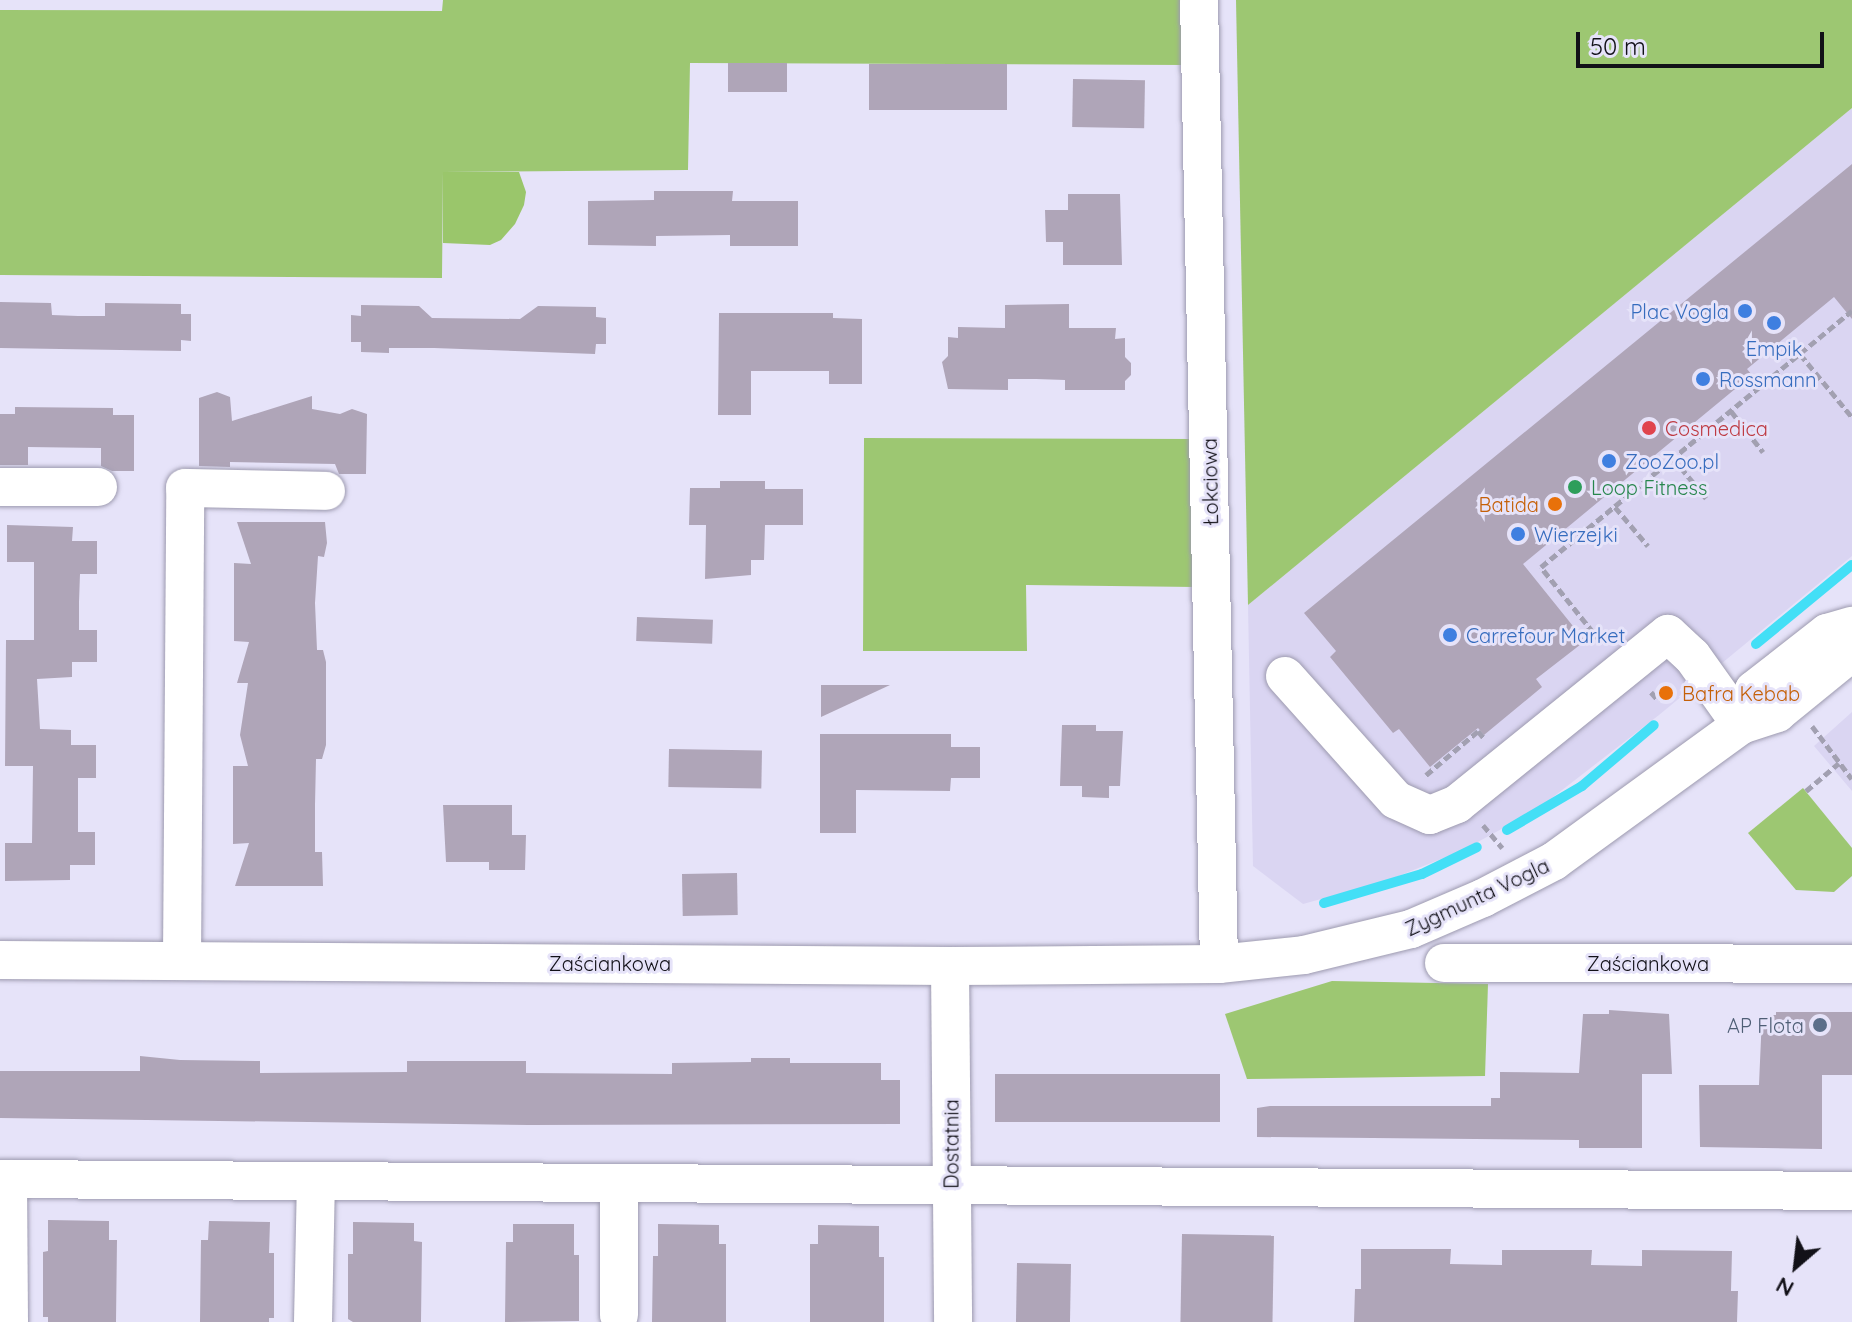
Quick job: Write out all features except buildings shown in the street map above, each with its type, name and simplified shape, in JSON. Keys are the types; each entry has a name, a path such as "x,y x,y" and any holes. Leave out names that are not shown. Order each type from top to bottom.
{"street":[{"name":"Łokciowa","path":"1199,0 1219,964"},
{"path":"0,487 98,487"},
{"path":"182,961 185,488 326,491"},
{"path":"1741,725 1754,690 1827,633 1852,626"},
{"path":"1285,676 1396,800 1430,815 1457,804 1668,634 1692,656 1741,725"},
{"name":"Zygmunta Vogla","path":"1219,964 1304,955 1391,936 1483,898 1554,861 1741,725 1777,713 1852,652"},
{"name":"Zaściankowa","path":"0,960 950,966 1219,964"},
{"name":"Zaściankowa","path":"1444,963 1852,964"},
{"name":"Dostatnia","path":"950,966 953,1322"},
{"path":"9,1322 4,1179 1852,1191"},
{"path":"313,1322 316,1183"},
{"path":"619,1183 619,1315"}],"path":[{"path":"1604,646 1541,567 1852,311"},
{"path":"1800,354 1852,417"},
{"path":"1731,411 1763,452"},
{"path":"1673,458 1706,498"},
{"path":"1615,507 1648,546"},
{"path":"1807,714 1819,739 1852,779"},
{"path":"1434,784 1425,774 1478,731 1489,745"},
{"path":"1806,791 1839,763"},
{"path":"1482,824 1503,853 1516,846"}],"shaded area":[{"path":"1852,108 1852,556 1659,715 1535,811 1461,851 1386,881 1303,904 1253,866 1248,605"},
{"path":"1852,712 1852,791 1814,746"}],"green space":[{"path":"443,0 1184,0 1187,65 690,63 688,170 443,172 442,278 0,275 0,10 442,11"},
{"path":"1236,0 1852,0 1852,108 1248,605"},
{"path":"443,172 519,172 526,192 524,205 515,224 501,240 490,245 443,243"},
{"path":"864,438 1195,439 1196,587 1026,585 1027,651 863,651"},
{"path":"1803,788 1852,848 1852,876 1834,892 1796,890 1748,833"},
{"path":"1332,981 1488,984 1485,1076 1247,1079 1225,1014"}],"waterway":[{"path":"1756,644 1852,565"},
{"path":"1507,830 1582,786 1654,725"},
{"path":"1324,903 1422,874 1477,847"}],"place":[{"name":"Plac Vogla","path":"1745,311"},
{"name":"Empik","path":"1774,323"},
{"name":"Rossmann","path":"1703,379"},
{"name":"Cosmedica","path":"1649,428"},
{"name":"ZooZoo.pl","path":"1609,461"},
{"name":"Loop Fitness","path":"1575,487"},
{"name":"Batida","path":"1555,504"},
{"name":"Wierzejki","path":"1518,534"},
{"name":"Carrefour Market","path":"1450,635"},
{"name":"Bafra Kebab","path":"1666,693"},
{"name":"AP Flota","path":"1820,1025"}]}
